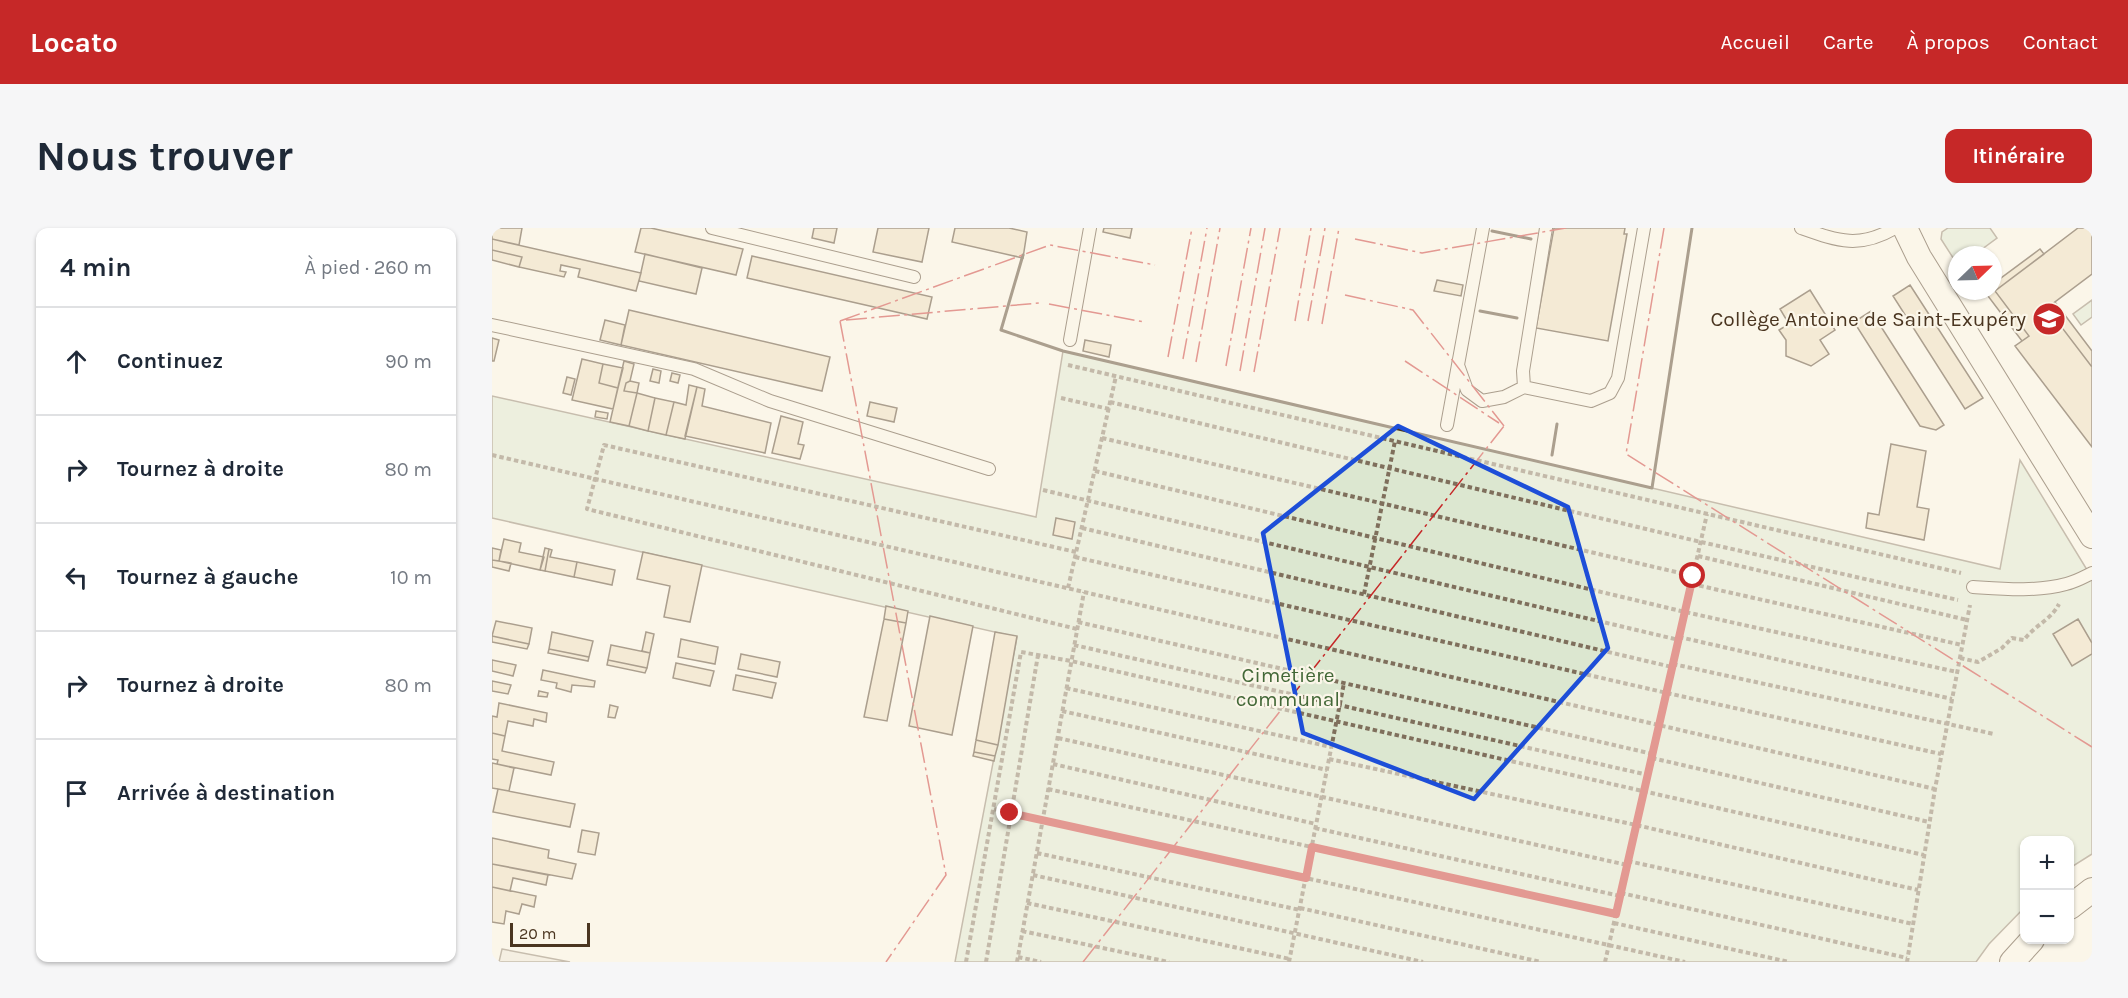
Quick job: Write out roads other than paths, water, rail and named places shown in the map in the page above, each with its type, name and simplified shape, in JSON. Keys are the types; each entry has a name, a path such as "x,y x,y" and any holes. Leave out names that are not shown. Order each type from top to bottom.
{"street":[{"path":"1905,228 1919,257 2092,536"},
{"path":"2074,904 2092,890"},
{"path":"2012,962 2028,944"}],"lane":[{"path":"712,228 914,277"},
{"path":"1070,340 1090,228"},
{"path":"1447,425 1483,228"},
{"path":"1524,387 1523,371 1546,228"},
{"path":"1458,364 1467,390 1482,401 1504,397 1524,387 1590,401 1611,393 1618,378 1644,228"},
{"path":"1801,228 1850,242 1879,237 1895,228"},
{"path":"492,325 694,369 771,401 989,469"},
{"path":"1973,587 2019,590 2068,584 2092,573"}],"place":[{"name":"Collège Antoine de Saint-Exupéry","path":"2049,319"}],"park label":[{"name":"Cimetière communal","path":"1288,687"}]}
